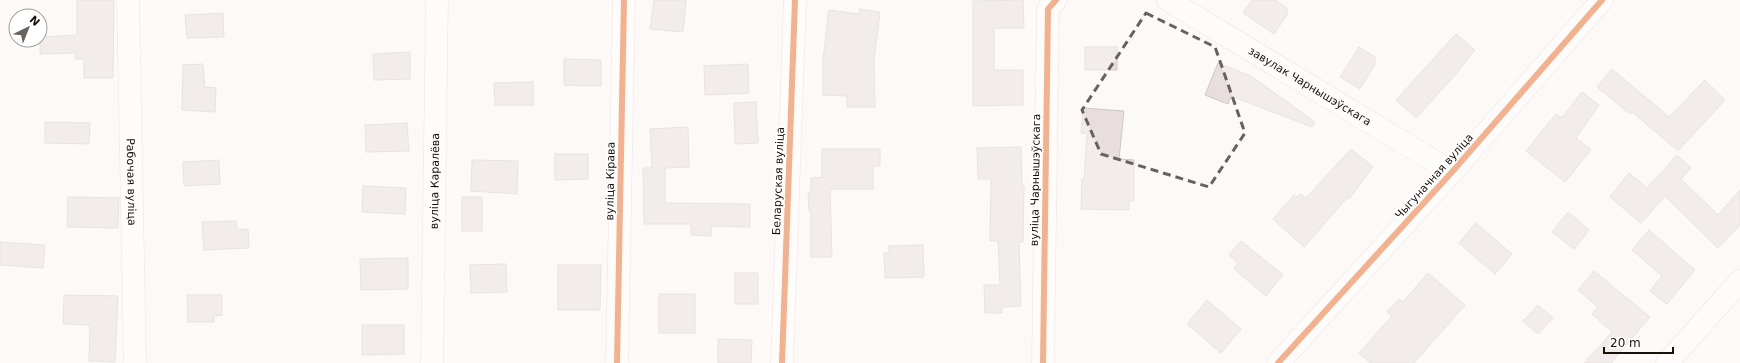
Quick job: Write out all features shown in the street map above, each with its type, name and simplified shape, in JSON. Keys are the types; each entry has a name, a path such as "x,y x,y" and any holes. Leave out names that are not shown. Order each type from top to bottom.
{"street":[{"name":"Рабочая вуліца","path":"128,0 135,363"},
{"name":"вуліца Каралёва","path":"432,363 438,0"},
{"name":"вуліца Кірава","path":"617,363 624,0"},
{"name":"Беларуская вуліца","path":"782,363 795,0"},
{"name":"вуліца Чарнышэўскага","path":"1043,363 1048,9 1056,0"},
{"name":"завулак Чарнышэўскага","path":"1168,0 1452,172"},
{"name":"Чыгуначная вуліца","path":"1278,363 1452,172 1602,0"},
{"path":"1667,363 1740,281"}],"highlighted area":[{"path":"1146,13 1215,47 1245,133 1209,187 1101,154 1082,110"}],"building":[{"path":"77,0 114,0 113,78 84,78 84,59 75,59 75,53 40,54 40,48 48,48 48,37 77,35"},
{"path":"654,0 686,0 683,32 650,29"},
{"path":"1023,0 1024,28 994,28 994,70 1023,70 1023,105 973,106 973,1"},
{"path":"1252,0 1275,0 1288,9 1286,12 1288,13 1274,34 1243,13"},
{"path":"859,9 880,12 874,60 875,107 847,107 847,96 823,95 823,60 829,10 859,14"},
{"path":"223,13 224,37 187,38 185,15"},
{"path":"1456,34 1475,50 1456,74 1416,118 1396,100"},
{"path":"1085,47 1117,47 1117,70 1085,70"},
{"path":"1359,47 1375,57 1375,64 1360,89 1340,77"},
{"path":"410,52 410,79 374,80 373,54"},
{"path":"564,59 601,60 601,86 564,85"},
{"path":"1218,63 1251,76 1315,122 1312,127 1231,96 1228,104 1205,95"},
{"path":"203,64 205,87 216,88 215,112 182,110 183,65"},
{"path":"748,64 749,93 705,95 704,66"},
{"path":"1612,69 1669,117 1705,80 1725,100 1678,151 1632,112 1630,114 1597,87"},
{"path":"533,82 533,105 495,105 494,83"},
{"path":"1582,92 1599,105 1576,138 1591,150 1565,182 1526,151 1556,114 1562,118"},
{"path":"756,102 758,143 735,144 734,103"},
{"path":"1083,108 1124,111 1119,159 1134,160 1134,201 1129,201 1129,210 1081,209 1082,178 1084,179 1087,134 1081,133"},
{"path":"45,122 90,123 89,144 45,143"},
{"path":"407,123 409,151 366,152 365,125"},
{"path":"688,127 689,167 665,168 665,203 750,204 750,227 712,226 711,236 691,235 691,224 644,224 643,168 652,168 650,129"},
{"path":"1021,147 1022,186 1024,186 1023,242 1019,242 1021,306 1002,307 1002,313 985,313 984,285 1000,285 998,241 990,241 991,179 978,179 977,148"},
{"path":"822,149 880,149 880,166 873,166 873,189 830,189 832,257 811,257 811,211 809,211 808,193 811,193 811,178 822,177"},
{"path":"1351,149 1373,167 1349,199 1347,198 1304,247 1273,219 1294,195 1297,197 1301,194 1306,198"},
{"path":"555,154 588,154 588,179 555,180"},
{"path":"1677,155 1691,168 1681,179 1718,215 1740,190 1740,225 1718,248 1665,196 1641,223 1610,197 1629,173 1647,188"},
{"path":"219,160 220,184 184,186 183,162"},
{"path":"472,160 518,161 517,194 471,191"},
{"path":"363,186 406,188 405,214 362,212"},
{"path":"68,197 119,198 118,228 67,227"},
{"path":"462,197 482,197 482,231 462,231"},
{"path":"1568,212 1589,230 1574,249 1552,232"},
{"path":"236,221 237,230 248,229 249,248 204,250 202,222"},
{"path":"1476,223 1512,254 1495,274 1459,243"},
{"path":"1649,230 1695,270 1667,304 1650,291 1662,276 1632,250"},
{"path":"1241,241 1283,275 1266,296 1234,269 1238,263 1229,255"},
{"path":"0,242 45,245 43,268 0,265"},
{"path":"923,245 924,277 885,278 884,253 889,253 889,246"},
{"path":"408,258 408,289 361,290 360,259"},
{"path":"506,264 507,292 471,293 470,265"},
{"path":"558,265 601,265 600,310 558,310"},
{"path":"1594,271 1650,317 1611,363 1584,363 1612,332 1592,314 1598,307 1578,290"},
{"path":"735,273 758,273 758,304 735,304"},
{"path":"1428,273 1465,305 1414,363 1370,363 1359,353 1392,316 1387,312 1399,299 1403,302"},
{"path":"659,294 695,294 695,333 659,333"},
{"path":"64,295 118,296 115,362 89,361 90,325 63,324"},
{"path":"187,295 222,295 222,315 214,316 214,322 188,322"},
{"path":"1207,300 1241,329 1221,353 1187,324"},
{"path":"1538,305 1553,318 1538,334 1523,321"},
{"path":"362,325 404,325 404,354 362,355"},
{"path":"718,339 752,340 751,363 718,363"}],"cycle path":[{"path":"617,363 624,0"},
{"path":"782,363 795,0"},
{"path":"1043,363 1048,9 1056,0"},
{"path":"1278,363 1452,172 1602,0"}]}
